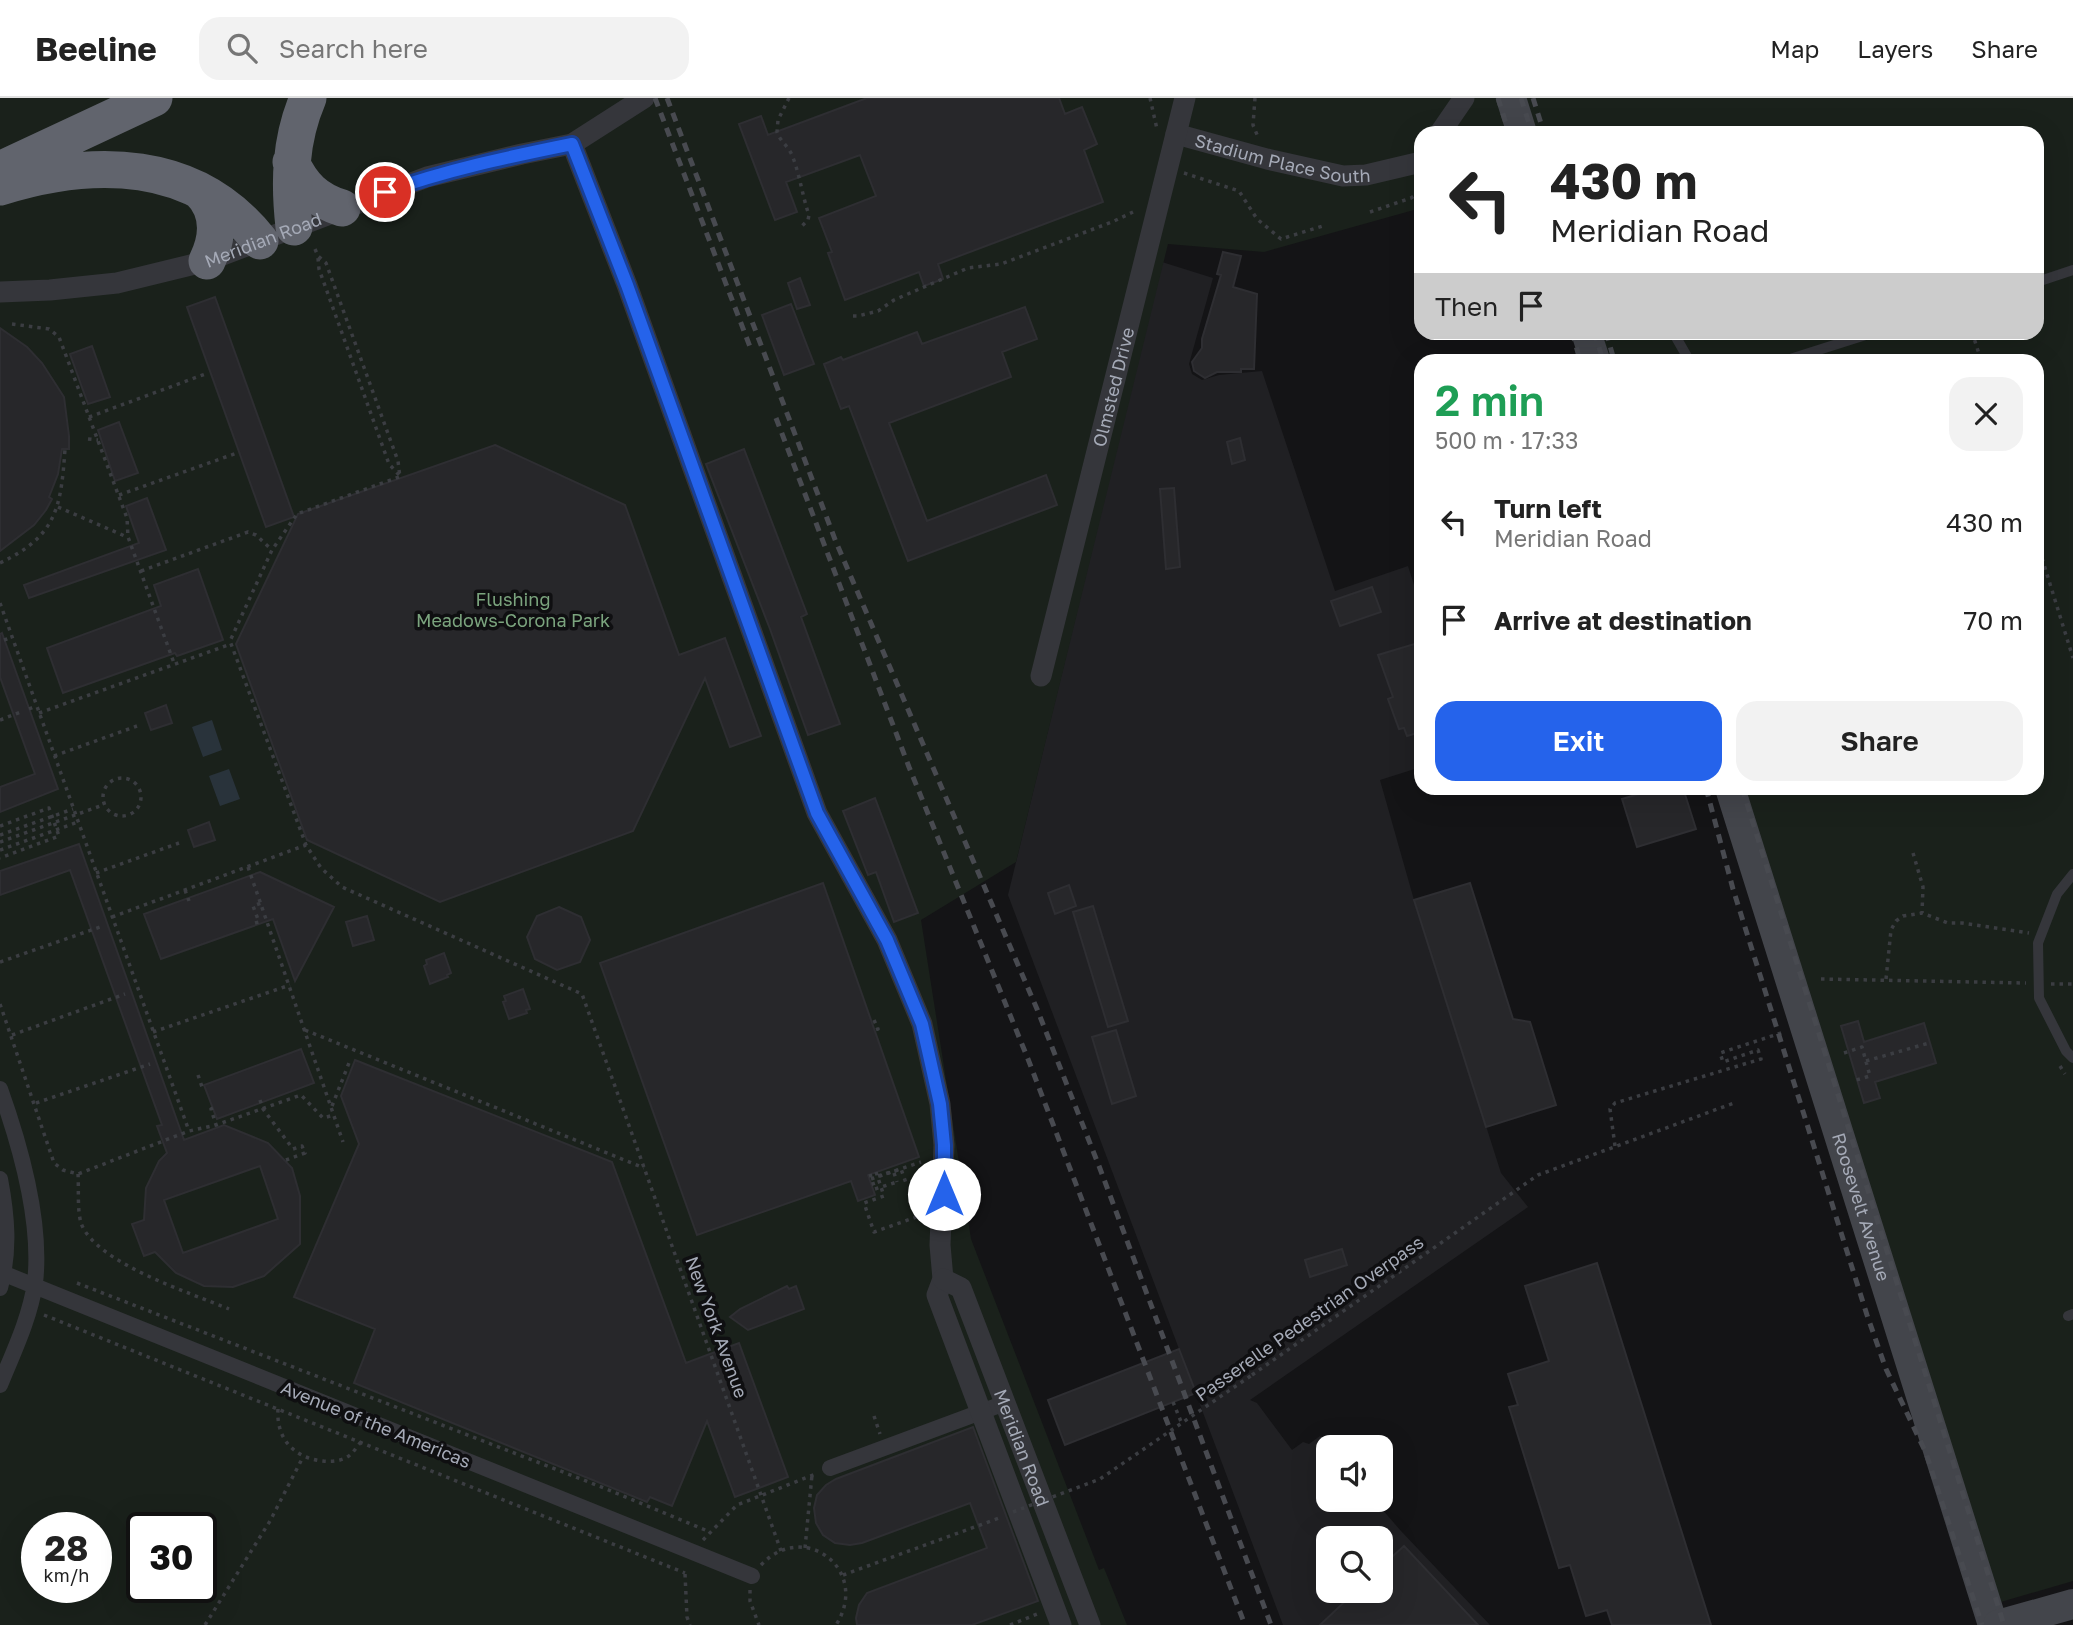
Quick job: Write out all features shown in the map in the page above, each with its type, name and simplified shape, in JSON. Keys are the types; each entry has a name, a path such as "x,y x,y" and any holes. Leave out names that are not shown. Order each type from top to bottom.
{"highway":[{"path":"0,149 103,98"},
{"path":"0,170 154,98"},
{"path":"304,238 291,203 291,162 300,118 308,98"},
{"path":"291,162 296,174 311,193 342,208"},
{"path":"0,187 62,172 100,169 160,175 199,190 225,205 260,241"},
{"path":"199,190 212,208 216,224 215,239 207,261"}],"main road":[{"path":"1511,98 1520,126"},
{"name":"Roosevelt Avenue","path":"1732,795 1996,1625"},
{"path":"1996,1625 2073,1604"}],"street":[{"path":"572,144 644,98"},
{"name":"Olmsted Drive","path":"1041,676 1167,132 1185,98"},
{"path":"1446,126 1464,98"},
{"name":"Stadium Place South","path":"1167,132 1266,159 1343,176 1366,175 1414,163"},
{"name":"Meridian Road","path":"0,292 117,283 207,261 260,241 304,238 342,208 427,177 572,144 627,285 817,813 887,940 922,1024 940,1104 944,1145 940,1245 943,1279 937,1295 1058,1616"},
{"name":"Stadium Place South","path":"1391,168 1414,153"},
{"path":"0,1088 23,1164 33,1218 36,1267 29,1309 0,1385"},
{"path":"0,1179 8,1252 1,1278"},
{"name":"Avenue of the Americas","path":"1,1278 34,1286 752,1576"},
{"name":"Meridian Road","path":"943,1279 961,1289 1090,1625"},
{"path":"827,1469 1005,1403"}],"lane":[{"path":"2044,280 2073,270"},
{"path":"1806,354 1850,340"},
{"path":"2073,874 2057,894 2038,943 2039,998 2066,1051 2073,1058"}],"path":[{"path":"789,98 778,120 776,132 790,151 800,175 800,189 809,215 802,226"},
{"path":"1150,98 1167,132"},
{"path":"1255,98 1252,125 1266,159"},
{"path":"1177,171 1239,191 1257,219 1281,239 1326,226"},
{"path":"1370,212 1414,196"},
{"path":"853,316 878,311 894,300 968,268 1001,264 1133,212"},
{"path":"304,238 326,263 398,461 399,477"},
{"path":"318,256 319,269 388,464 399,477"},
{"path":"12,324 49,329 59,337 127,518 128,537 174,663"},
{"path":"89,417 208,373"},
{"path":"88,439 97,440"},
{"path":"0,563 34,542 48,527 58,507 65,449"},
{"path":"118,495 237,453"},
{"path":"112,917 306,845 271,744 230,641 272,550 297,514 399,477"},
{"path":"58,507 128,537"},
{"path":"141,571 248,532 256,535 272,550"},
{"path":"2044,565 2073,658"},
{"path":"0,603 189,1132"},
{"path":"4,640 12,637"},
{"path":"39,713 231,644"},
{"path":"29,709 36,706"},
{"path":"0,719 21,712"},
{"path":"54,756 137,726"},
{"path":"129,779 138,786 142,798 138,809 128,816 116,816 104,805 104,791 112,780 129,779"},
{"path":"0,842 104,805"},
{"path":"0,826 49,808 59,836 0,858"},
{"path":"0,835 73,808"},
{"path":"20,818 30,847"},
{"path":"0,850 78,822"},
{"path":"96,873 179,844"},
{"name":"New York Avenue","path":"306,845 321,868 342,887 582,994 780,1550 805,1548 830,1557 843,1575"},
{"path":"1913,853 1923,887 1922,914"},
{"path":"248,867 343,1142"},
{"path":"185,890 189,901"},
{"path":"255,923 259,922 253,906 261,903"},
{"path":"1886,979 1891,930 1903,916 1922,914 1948,923 2032,933"},
{"path":"107,924 114,922"},
{"path":"0,962 100,927"},
{"path":"1821,979 2073,984"},
{"path":"153,1032 290,985"},
{"path":"132,992 138,990"},
{"path":"11,1035 125,995"},
{"path":"0,1004 36,1103 54,1163 63,1170 78,1174 189,1132 300,1095 323,1118 334,1115"},
{"path":"874,1020 875,1030"},
{"path":"305,1030 645,1168"},
{"path":"1615,1146 1610,1109 1615,1103 1761,1059 1758,1050 1723,1062 1720,1053 1785,1032"},
{"path":"1866,1060 1930,1043"},
{"path":"1844,1053 1862,1047 1870,1076 1853,1081"},
{"path":"156,1061 163,1059"},
{"path":"331,1108 349,1063 353,1065"},
{"path":"36,1103 149,1064"},
{"path":"198,1075 202,1087 205,1086"},
{"path":"260,1100 263,1109 293,1149 302,1146 305,1153 286,1160"},
{"name":"Passerelle Pedestrian Overpass","path":"843,1575 1100,1479 1538,1175 1734,1103"},
{"path":"213,1108 211,1109 216,1125"},
{"path":"873,1175 921,1163"},
{"path":"873,1175 901,1169 906,1183"},
{"path":"873,1175 873,1180 894,1172 897,1182 875,1189 873,1175"},
{"path":"78,1174 81,1222 94,1243 139,1272 229,1309"},
{"path":"873,1175 884,1196 864,1203 874,1232 924,1214"},
{"path":"36,1267 579,1478 710,1532"},
{"path":"29,1309 685,1573"},
{"path":"1173,1402 1182,1424"},
{"path":"278,1409 279,1429 288,1446 303,1457 332,1462 348,1457 360,1442"},
{"path":"874,1416 878,1428"},
{"path":"205,1625 270,1521 303,1457"},
{"path":"690,1625 687,1617 685,1573 693,1552 710,1532 737,1505 827,1469"},
{"path":"805,1548 812,1475"},
{"path":"836,1625 847,1597 843,1575"},
{"path":"1010,1625 1058,1616"}],"shaded area":[{"path":"1162,262 1213,278 1189,364 1192,374 1202,380 1219,375 1262,371 1335,591 1408,566 1414,585 1414,769 1380,780 1414,900 1501,1173 1528,1207 1250,1400 1257,1403 1292,1450 1303,1442 1309,1444 1316,1439 1316,1512 1384,1512 1490,1625 1283,1625 1008,895"},
{"path":"212,720 222,750 203,757 192,727"},
{"path":"229,769 240,799 220,806 209,776"}],"green space":[{"name":"Flushing Meadows-Corona Park","path":"0,98 2073,98 2073,1581 1987,1606 1732,795 2044,795 2044,354 1593,354 1588,340 2044,340 2044,126 1414,126 1414,210 1264,252 1168,244 1016,862 921,920 971,1239 1099,1570 1104,1568 1127,1625 0,1625"}],"building":[{"path":"867,98 1059,98 1065,114 1082,107 1097,144 1084,150 1103,202 938,264 943,279 924,286 919,272 845,300 828,253 832,252 819,218 876,196 860,155 786,182 797,212 775,220 739,124 761,116 768,135"},
{"path":"1223,252 1241,256 1233,287 1257,294 1254,369 1217,372 1205,378 1194,371 1192,362 1202,348 1202,339 1221,275 1217,274"},
{"path":"800,278 810,305 797,309 788,283"},
{"path":"215,297 294,517 266,527 187,307"},
{"path":"791,304 814,364 784,375 762,315"},
{"path":"1025,307 1037,339 1002,352 1011,377 889,423 927,521 1046,475 1057,505 908,561 849,406 841,409 824,364 841,357 843,360 917,332 922,344"},
{"path":"0,328 27,347 42,363 64,397 69,449 62,449 58,474 49,497 52,499 46,510 34,525 0,551"},
{"path":"92,346 110,397 88,404 70,354"},
{"path":"119,422 138,473 115,481 98,430"},
{"path":"1240,438 1245,460 1232,464 1227,442"},
{"path":"495,445 625,505 679,655 725,638 761,736 730,747 705,678 633,831 440,902 307,840 236,644 298,514"},
{"path":"744,449 807,614 801,617 840,724 808,735 706,464"},
{"path":"1174,488 1180,567 1166,569 1160,489"},
{"path":"147,498 166,550 29,598 24,585 139,543 126,506"},
{"path":"198,569 223,640 177,656 175,653 63,693 47,648 161,606 154,585"},
{"path":"1372,587 1381,612 1340,626 1331,601"},
{"path":"2,633 58,789 0,812 0,787 35,774 0,677"},
{"path":"1414,644 1414,734 1407,736 1404,728 1399,729 1388,699 1393,697 1378,655"},
{"path":"166,705 172,723 151,730 145,713"},
{"path":"1635,795 1685,795 1696,829 1637,847 1622,799"},
{"path":"875,798 918,913 894,922 876,872 868,875 843,811"},
{"path":"209,822 215,840 194,847 188,830"},
{"path":"79,844 184,1140 224,1125 268,1143 292,1168 300,1196 300,1244 264,1276 233,1287 204,1286 176,1273 155,1252 144,1256 132,1224 144,1220 146,1188 159,1161 167,1153 157,1126 162,1125 70,870 0,895 0,871","holes":["260,1166 278,1219 183,1253 164,1200"]},
{"path":"260,872 334,907 295,981 273,919 161,959 144,914"},
{"path":"823,883 919,1157 868,1175 875,1195 858,1201 851,1181 697,1235 600,963"},
{"path":"1470,883 1513,1019 1530,1022 1556,1105 1486,1127 1414,900"},
{"path":"1069,885 1076,906 1055,914 1048,893"},
{"path":"1093,906 1128,1021 1108,1027 1073,912"},
{"path":"559,907 581,917 590,940 580,962 557,970 535,959 527,937 537,916"},
{"path":"367,916 374,940 353,946 346,922"},
{"path":"444,953 451,973 448,977 430,984 424,966 427,964 426,960"},
{"path":"523,989 530,1009 526,1010 527,1013 509,1019 503,1002 506,1001 504,996"},
{"path":"1858,1021 1864,1042 1924,1023 1936,1063 1875,1082 1880,1098 1864,1103 1841,1026"},
{"path":"1116,1030 1136,1096 1112,1104 1092,1037"},
{"path":"301,1049 314,1083 217,1119 204,1085"},
{"path":"355,1060 612,1162 686,1363 739,1343 788,1477 735,1497 707,1421 672,1506 650,1497 647,1502 354,1383 375,1329 294,1297 359,1144 341,1096"},
{"path":"1342,1249 1347,1265 1310,1277 1305,1260"},
{"path":"1597,1263 1711,1625 1612,1625 1607,1610 1586,1616 1570,1565 1559,1568 1509,1407 1518,1405 1508,1374 1549,1361 1525,1286"},
{"path":"787,1286 789,1289 796,1286 804,1309 748,1330 730,1317 740,1309"},
{"path":"1179,1349 1196,1393 1065,1445 1048,1400"},
{"path":"973,1427 1038,1601 972,1625 857,1625 859,1605 867,1593 987,1548 970,1503 862,1543 835,1543 823,1535 816,1523 814,1508 817,1495 836,1479"},
{"path":"1404,1546 1478,1625 1320,1625 1343,1603 1393,1603 1393,1556"}],"railway":[{"path":"655,98 752,352"},
{"path":"667,98 836,542 1037,1009 1099,1166 1271,1625"},
{"path":"1498,98 1507,126"},
{"path":"1521,98 1530,126"},
{"path":"1533,98 1542,126"},
{"path":"1574,340 1578,354"},
{"path":"1597,340 1601,354"},
{"path":"1608,340 1612,354"},
{"path":"776,418 909,767 1028,1059 1245,1625"},
{"path":"1708,795 1733,889 1867,1315 1886,1369 1926,1453 1982,1625"},
{"path":"1744,795 2004,1625"}],"route":[{"path":"385,192 427,177 572,144 627,285 817,813 887,940 922,1024 940,1104 944,1145 944,1194"}]}
